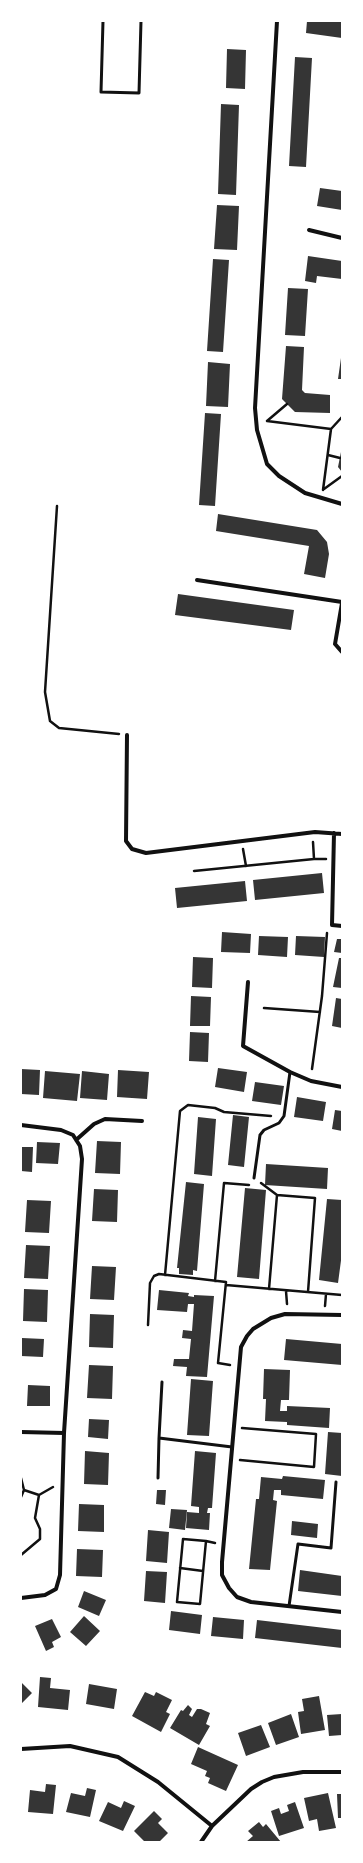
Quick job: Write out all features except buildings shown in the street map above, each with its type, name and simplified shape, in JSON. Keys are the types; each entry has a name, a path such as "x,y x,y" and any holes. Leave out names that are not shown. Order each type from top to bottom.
{"street":[{"path":"277,21 255,408 257,430 267,464 279,476 305,493 342,504"},
{"path":"309,230 342,238"},
{"path":"197,580 342,603 335,644 342,652"},
{"path":"127,735 126,840 132,849 146,853 315,832 342,834"},
{"path":"334,833 332,925 342,926"},
{"path":"248,982 243,1046 290,1072 311,1081 342,1087"},
{"path":"76,1140 94,1124 105,1120 142,1121"},
{"path":"21,1125 62,1130 73,1136 80,1146 82,1159 64,1433 60,1575 56,1588 45,1595 21,1598"},
{"path":"342,1315 285,1314 259,1324 247,1336 241,1347 222,1575 229,1588 237,1597 252,1602 342,1612"},
{"path":"21,1432 64,1433"},
{"path":"21,1749 70,1746 118,1757 158,1782 212,1826"},
{"path":"201,1842 212,1826 251,1789 262,1782 274,1777 303,1772 342,1772"}],"lane":[{"path":"103,21 101,92 139,93 141,21"},
{"path":"254,1178 260,1135 264,1130 279,1123 284,1116 290,1072"},
{"path":"158,1478 162,1382"},
{"path":"159,1438 232,1447"},
{"path":"289,1606 298,1544 331,1548 336,1482"}],"path":[{"path":"287,404 267,421 331,429"},
{"path":"342,417 331,429 323,490 342,476"},
{"path":"328,456 340,458"},
{"path":"57,506 45,692 50,721 59,728 127,735"},
{"path":"313,842 314,859"},
{"path":"244,850 246,866"},
{"path":"194,871 314,859 328,859"},
{"path":"312,1069 320,1012 328,929"},
{"path":"264,1008 320,1012"},
{"path":"165,1275 180,1111 188,1105 215,1108 224,1112 241,1114 284,1116"},
{"path":"254,1178 277,1195 316,1198 308,1292"},
{"path":"215,1281 224,1183 252,1186"},
{"path":"258,1186 265,1187"},
{"path":"268,1289 277,1195"},
{"path":"148,1325 150,1283 154,1276 165,1275 226,1282 226,1285 342,1295"},
{"path":"226,1285 218,1363 232,1365"},
{"path":"231,1460 314,1467 316,1434 234,1427"},
{"path":"21,1478 24,1490 21,1497"},
{"path":"24,1490 39,1495 62,1482"},
{"path":"21,1555 40,1539 40,1529 35,1518 39,1495"},
{"path":"206,1541 200,1604 177,1602 183,1539 206,1541 224,1544"},
{"path":"180,1568 203,1571"}]}
